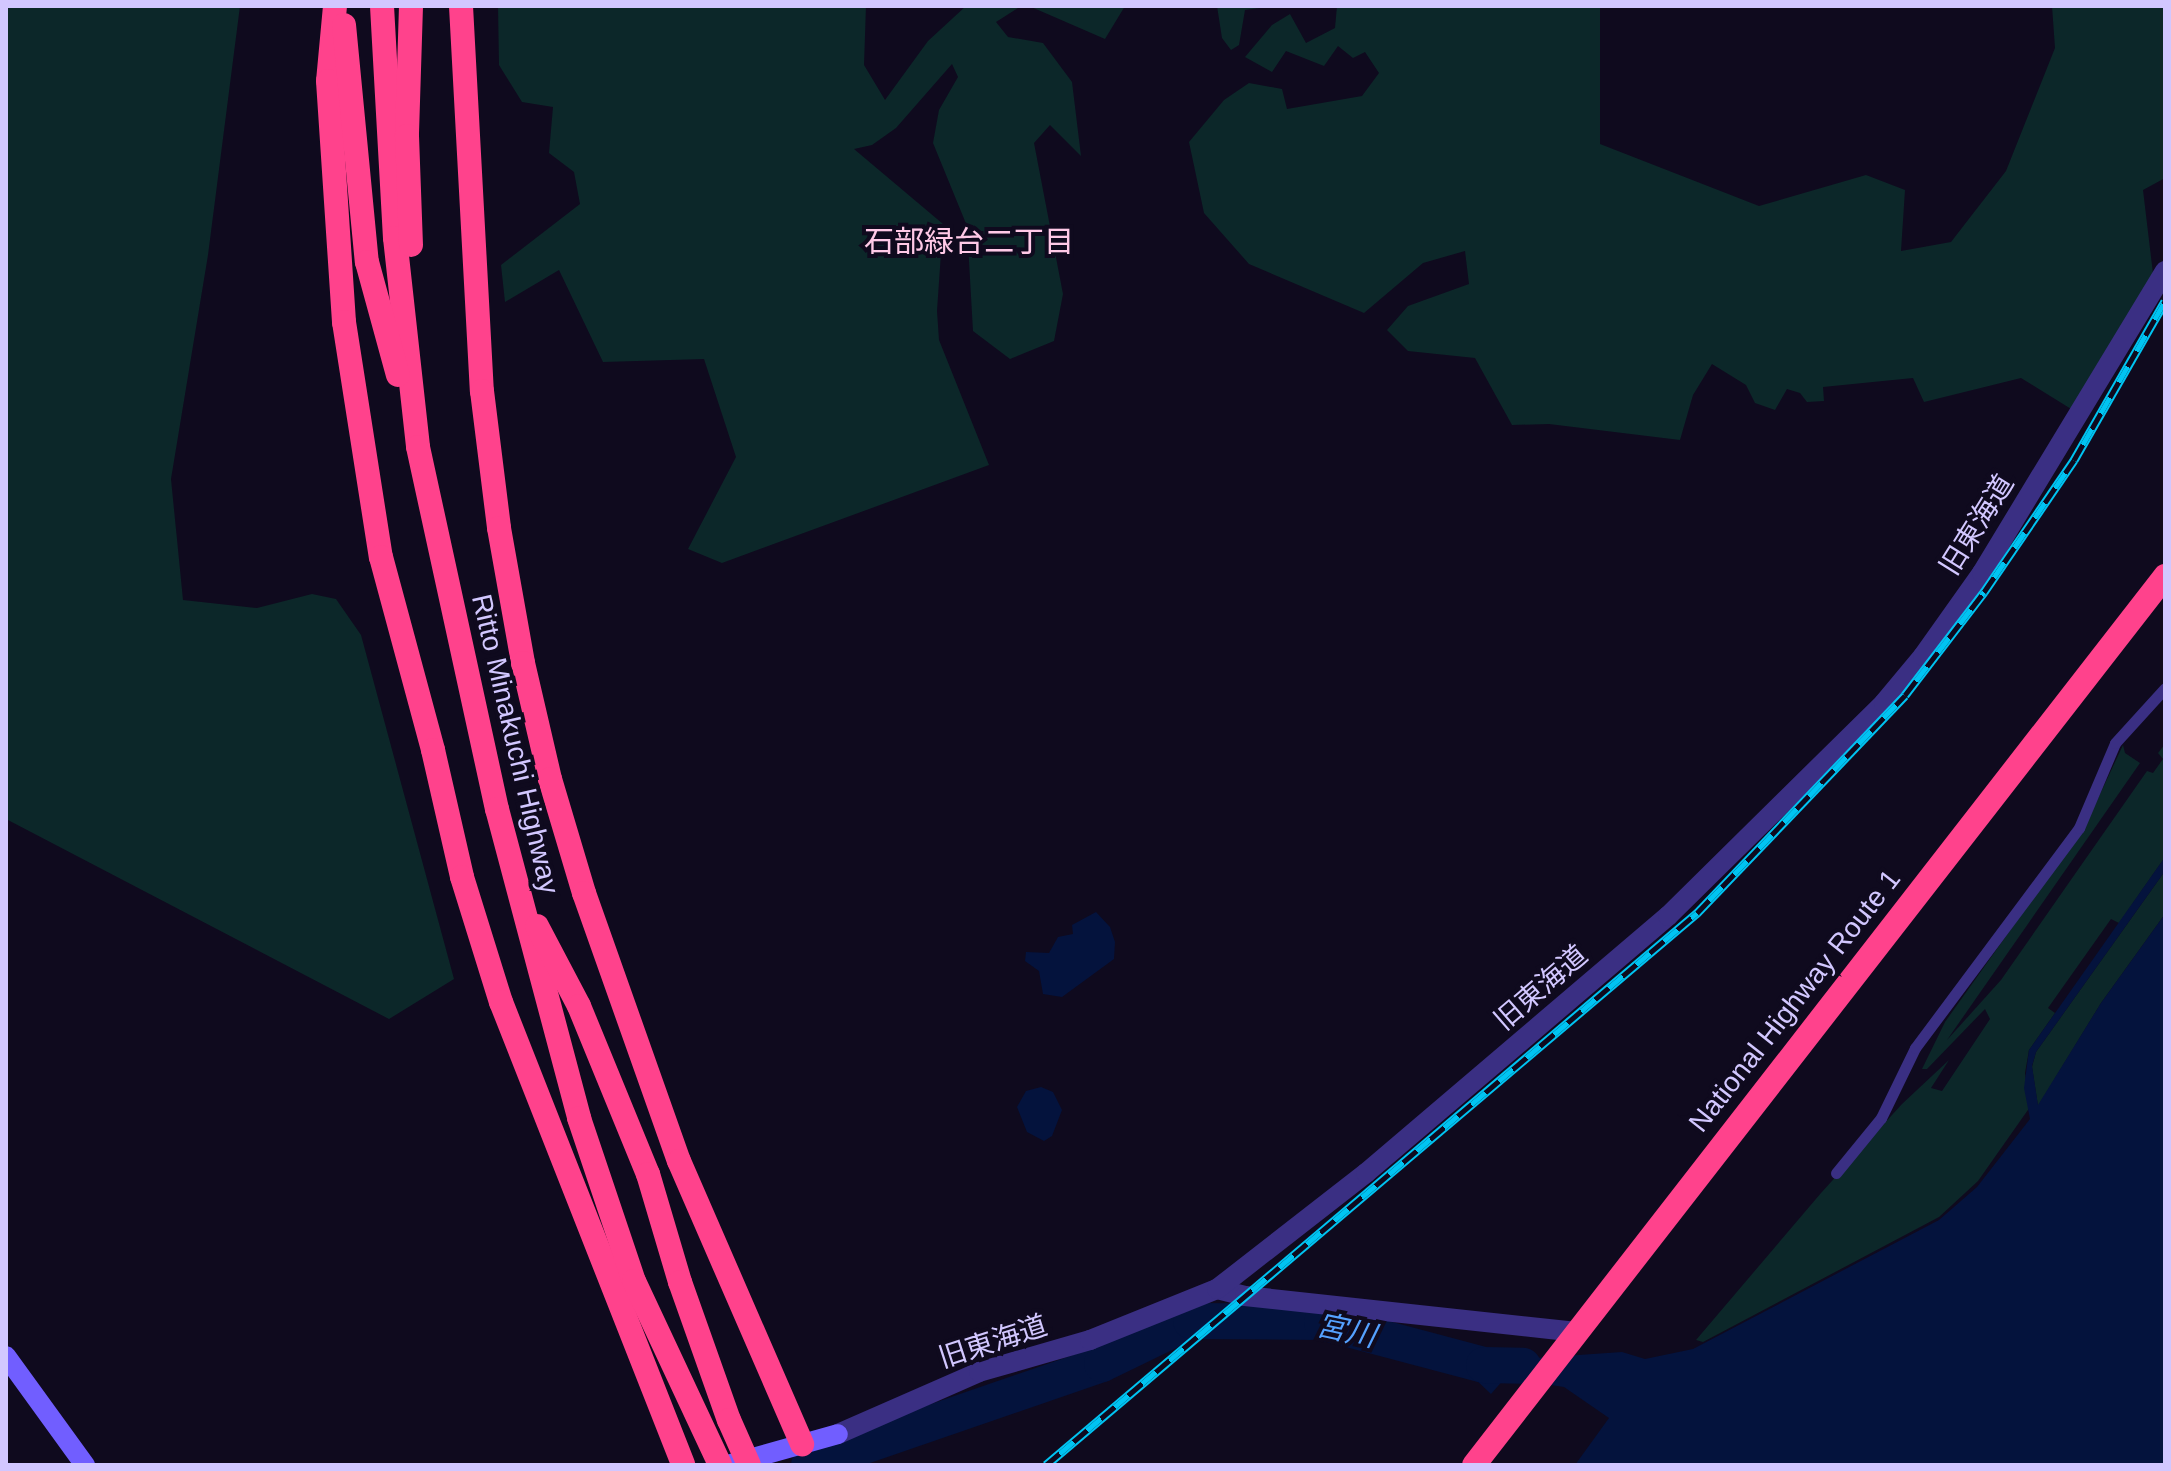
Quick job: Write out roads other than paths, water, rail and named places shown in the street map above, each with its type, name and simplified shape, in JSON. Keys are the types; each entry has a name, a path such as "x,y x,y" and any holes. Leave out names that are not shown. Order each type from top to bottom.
{"highway":[{"path":"335,6 328,81 344,322 381,557 433,750 462,877 501,1002 683,1465"},
{"path":"342,6 367,262 418,447"},
{"name":"Ritto Minakuchi Highway","path":"382,6 395,238 418,447 517,889 579,1118 634,1281 720,1465"},
{"path":"411,6 407,136 418,447"},
{"path":"461,6 482,391 499,528 523,663 550,779 584,893 679,1161 802,1444"},
{"name":"National Highway Route 1","path":"1474,1465 2165,576"},
{"path":"517,889 579,1006 648,1174 680,1282 729,1420 749,1465"},
{"path":"634,1281 696,1465"}],"street":[{"name":"旧東海道","path":"728,1465 838,1434 979,1372 1090,1340 1217,1289 1354,1183 1668,916 1884,703 1950,621 1982,573 2165,271"},
{"path":"1217,1289 1245,1296 1574,1340"},
{"path":"6,1356 85,1465"}],"lane":[{"path":"1836,1173 1881,1118 1915,1048 2079,828 2115,743 2165,688"}],"water":[{"path":"2165,857 2165,871 2036,1052 2032,1066 2038,1105 2101,1003 2165,914 2165,1465 1575,1465 1609,1418 1564,1387 1505,1378 1491,1394 1472,1376 1478,1356 1535,1358 1622,1352 1645,1359 1693,1349 1939,1220 1977,1187 2030,1119 2024,1088 2029,1050"},
{"path":"1096,912 1110,927 1115,942 1114,959 1062,997 1043,994 1039,971 1025,961 1026,952 1049,953 1058,937 1073,934 1072,925"},
{"path":"1041,1087 1053,1092 1062,1110 1052,1136 1044,1141 1027,1132 1017,1107 1026,1091"}],"waterway":[{"name":"宮川","path":"809,1465 1102,1364 1191,1321 1322,1322 1484,1365 1523,1366"}],"railway":[{"path":"1046,1465 1697,913 1905,695 1984,592 2074,460 2165,301"}],"district":[{"name":"石部緑台二丁目","path":"969,242"}]}
